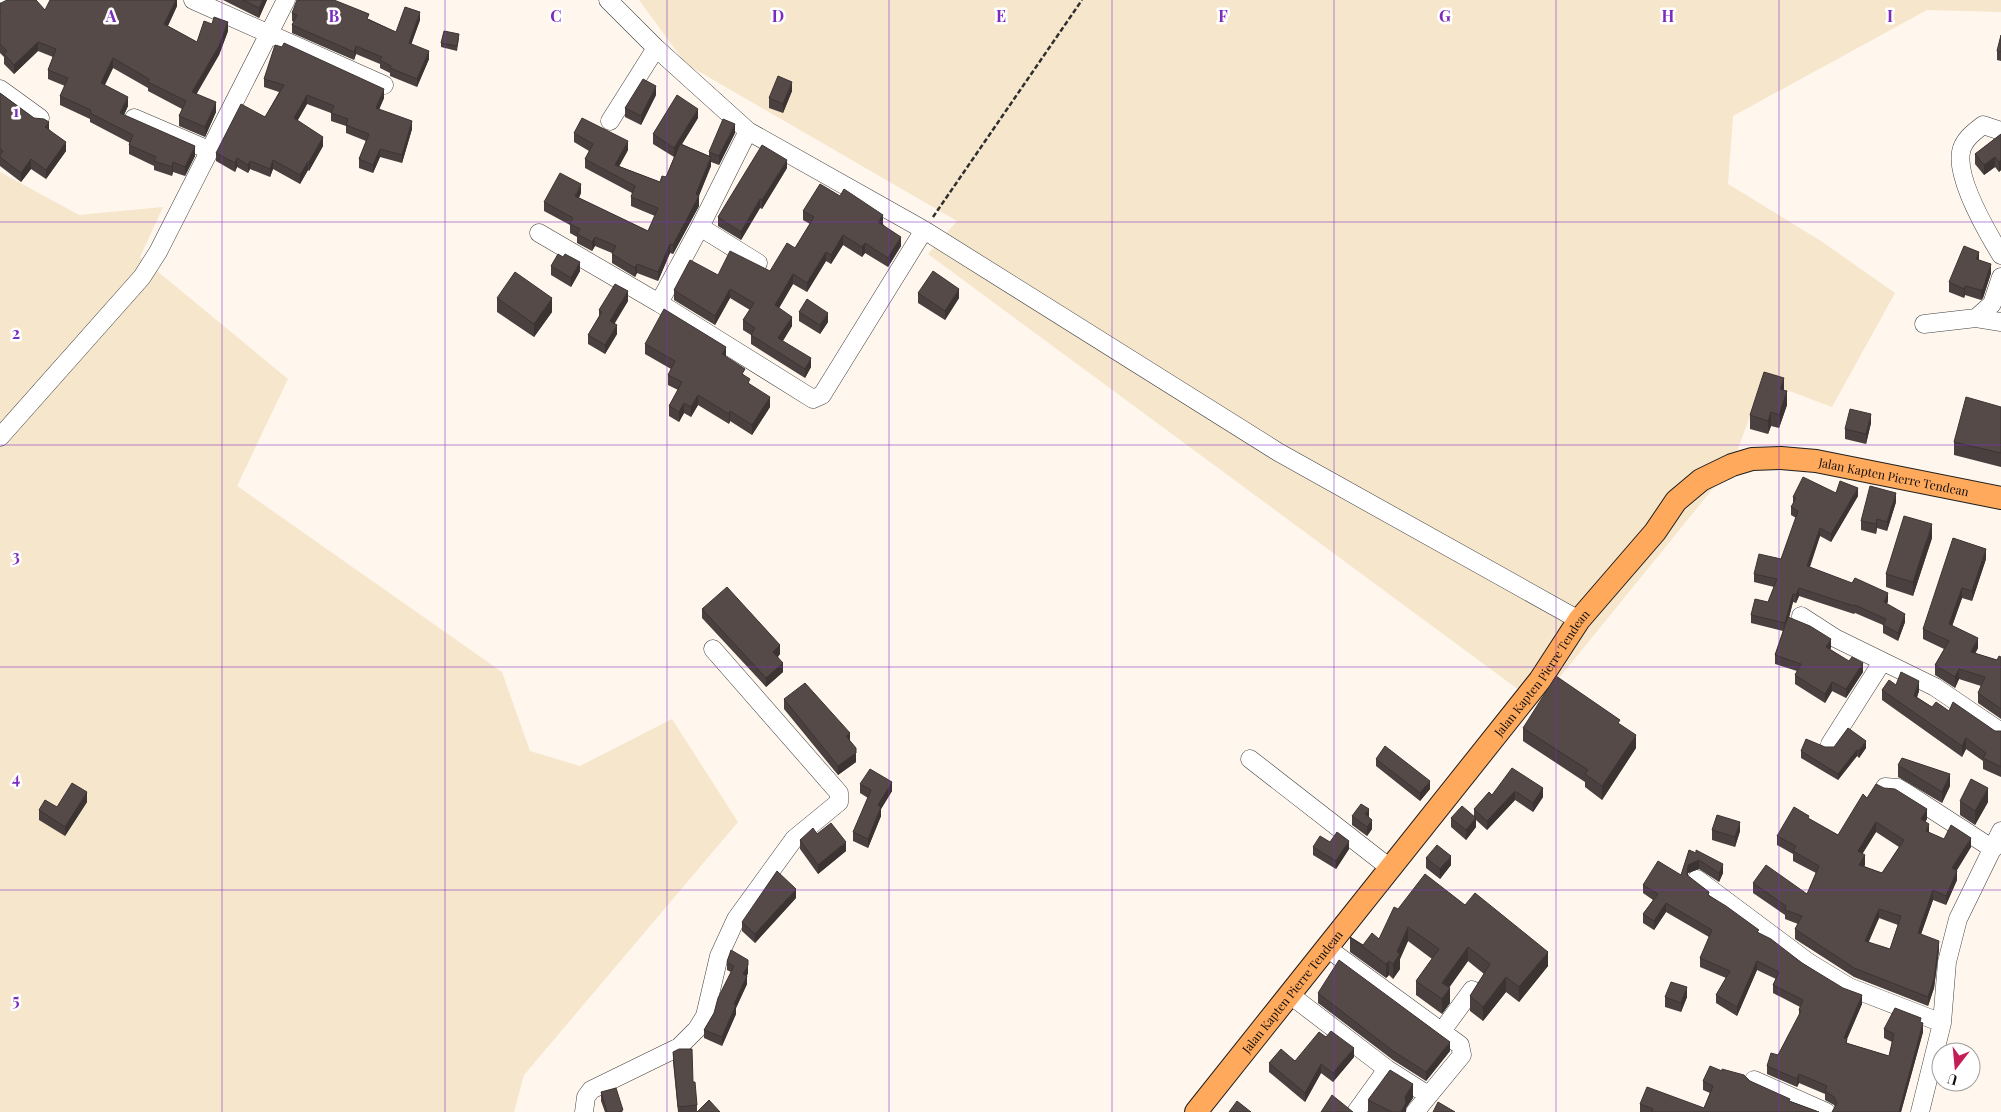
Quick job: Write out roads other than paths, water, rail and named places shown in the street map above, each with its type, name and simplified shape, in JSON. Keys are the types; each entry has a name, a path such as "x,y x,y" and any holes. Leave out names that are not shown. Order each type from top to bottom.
{"main road":[{"name":"Jalan Kapten Pierre Tendean","path":"1196,1112 1540,680 1579,620 1655,532 1676,501 1701,480 1732,465 1752,459 1781,458 1816,461 2001,498"}],"street":[{"path":"193,0 384,85"},
{"path":"0,437 142,277 158,252 211,151 286,0"},
{"path":"608,0 656,48 748,131 924,230 1278,452 1579,620"},
{"path":"610,122 656,48"},
{"path":"0,89 40,118"},
{"path":"134,118 211,151"},
{"path":"2001,131 1983,125 1964,144 1961,153 1962,165 1976,213 2001,255"},
{"path":"659,303 700,228 748,131"},
{"path":"700,228 758,263"},
{"path":"539,233 659,303 807,398 818,398 924,230"},
{"path":"1976,318 1992,304 2001,276"},
{"path":"1924,324 1976,318 2001,322"},
{"path":"1801,616 1835,638 1934,687 2001,732"},
{"path":"584,1112 586,1097 591,1090 679,1047 697,1029 704,1016 719,956 736,919 794,839 839,802 839,793 712,649"},
{"path":"1830,744 1882,662"},
{"path":"1250,759 1390,868"},
{"path":"1885,787 1898,788 1906,792 1993,849"},
{"path":"1920,1112 1942,1022 1947,962 1958,919 2001,831"},
{"path":"1697,879 1808,962 1841,982 1942,1022"},
{"path":"1327,948 1460,1045 1462,1055 1415,1112"},
{"path":"1442,1031 1472,990"},
{"path":"1289,994 1387,1069 1428,1095"},
{"path":"1356,1112 1387,1069"},
{"path":"1754,1080 1826,1112"}]}
